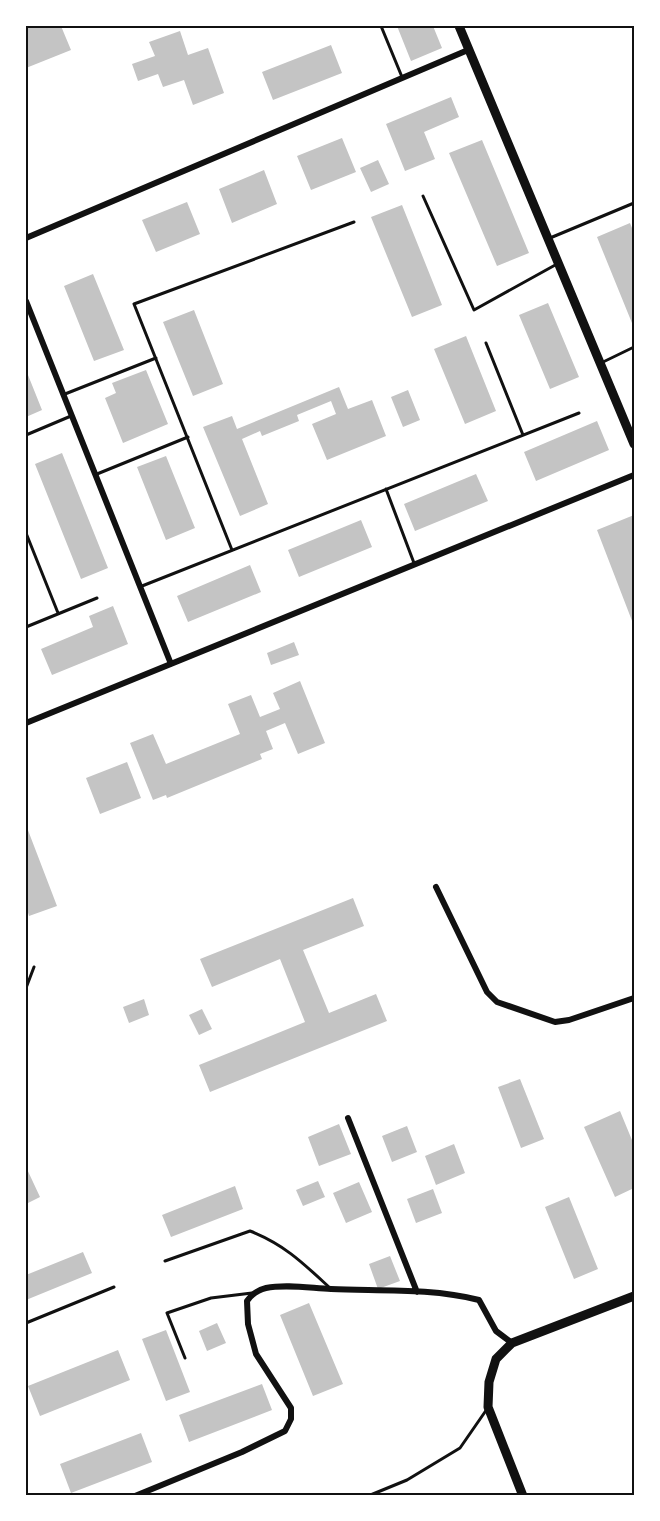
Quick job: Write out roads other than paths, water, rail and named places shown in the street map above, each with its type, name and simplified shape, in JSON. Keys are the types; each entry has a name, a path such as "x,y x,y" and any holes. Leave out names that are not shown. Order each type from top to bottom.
{"main road":[{"path":"459,26 634,444"},
{"path":"522,1496 488,1407 489,1382 496,1359 512,1343 634,1296"}],"street":[{"path":"26,238 468,50"},
{"path":"26,301 171,664"},
{"path":"26,723 634,475"},
{"path":"436,887 487,992 497,1002 555,1022 569,1020 634,998"},
{"path":"348,1118 417,1292"},
{"path":"135,1496 242,1452 285,1431 291,1419 291,1408 256,1354 248,1324 247,1301 254,1293 266,1288 417,1292 479,1300 496,1331 512,1343"}],"lane":[{"path":"381,26 402,78"},
{"path":"423,196 474,310 558,263"},
{"path":"548,239 634,203"},
{"path":"232,550 134,304 354,222"},
{"path":"486,343 524,435"},
{"path":"600,363 634,347"},
{"path":"63,395 157,358"},
{"path":"140,587 579,413"},
{"path":"26,435 71,416"},
{"path":"95,474 188,436"},
{"path":"386,489 415,566"},
{"path":"26,533 58,613"},
{"path":"26,627 97,598"},
{"path":"26,988 34,967"},
{"path":"165,1261 250,1231 269,1238 293,1253 331,1289"},
{"path":"26,1323 114,1287"},
{"path":"185,1358 167,1313 211,1298 254,1293"},
{"path":"368,1496 406,1480 460,1448 488,1407"}]}
